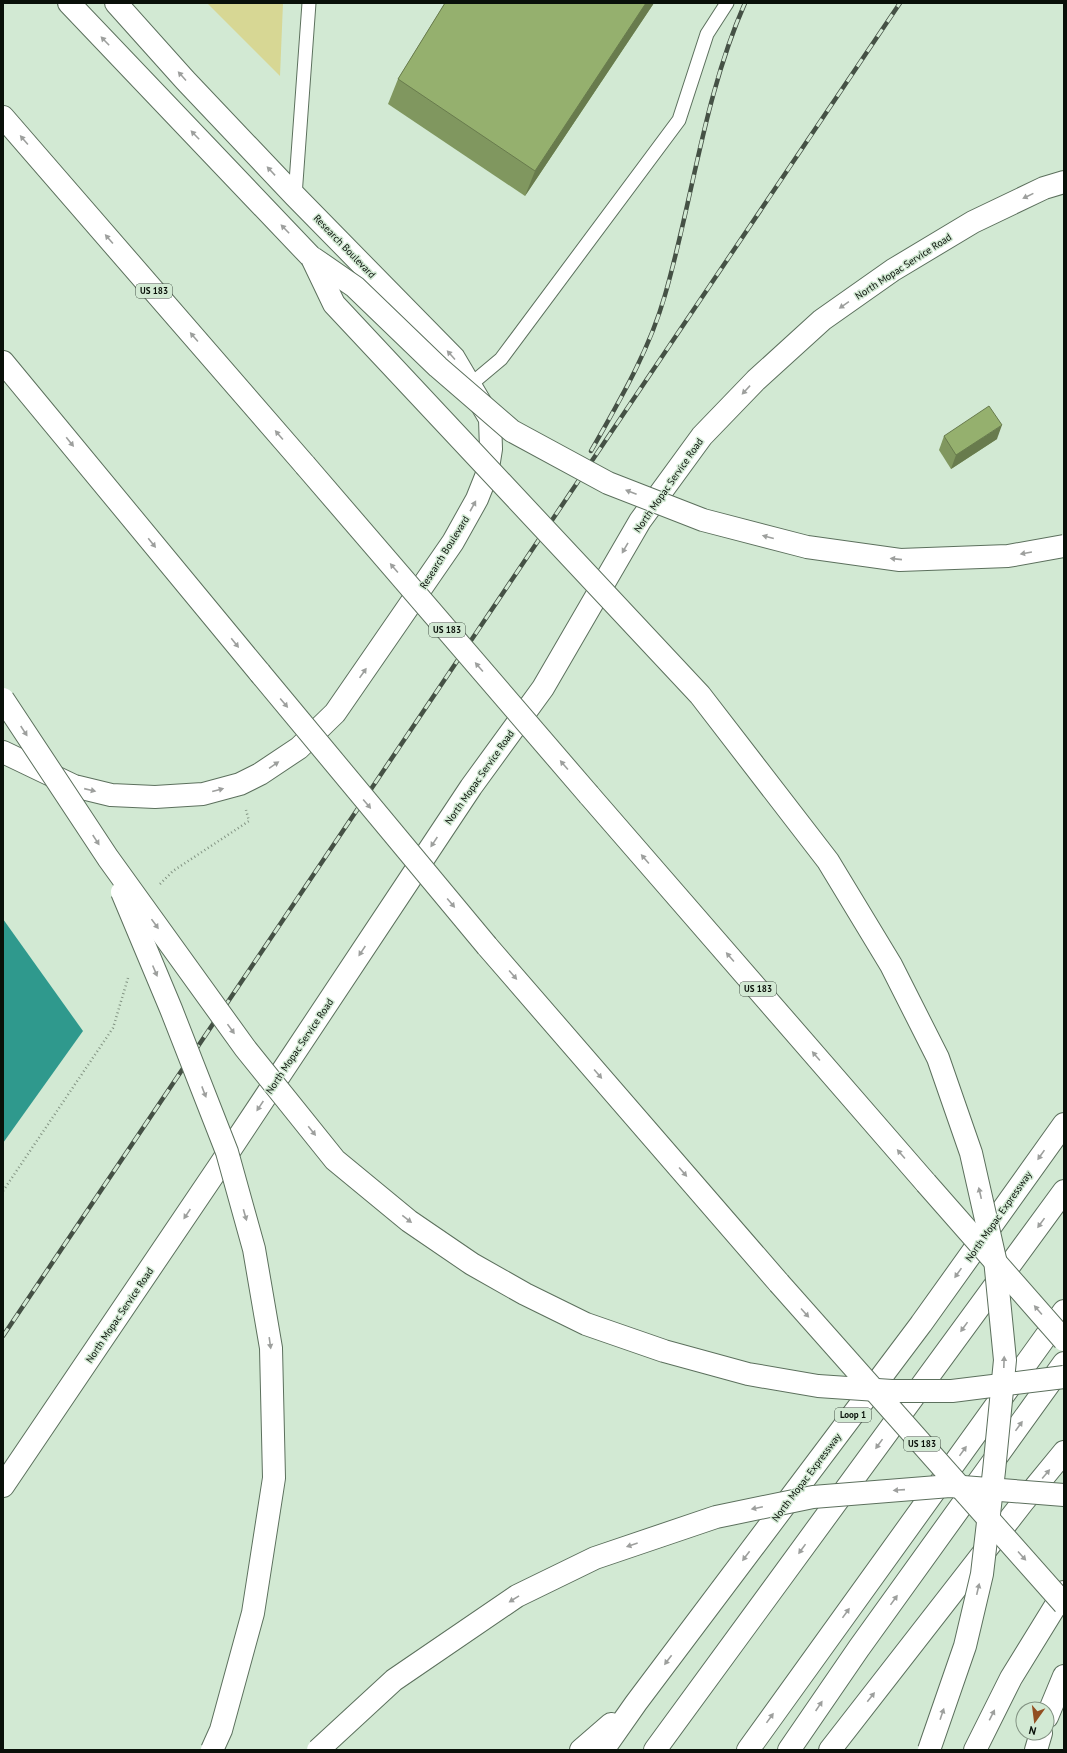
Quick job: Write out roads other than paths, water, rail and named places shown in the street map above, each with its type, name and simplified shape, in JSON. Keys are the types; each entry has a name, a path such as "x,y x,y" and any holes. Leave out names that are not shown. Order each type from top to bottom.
{"main road":[{"path":"68,3 312,258 355,287 438,367 512,431 608,483 696,518 807,547 900,560 1008,556 1064,546"},
{"name":"Research Boulevard","path":"3,752 74,786 111,795 155,797 203,794 240,784 260,774 299,748 335,713 453,542 477,498 487,474 491,449 490,419 454,358 295,196 185,80 116,3"},
{"name":"US 183","path":"3,116 589,795 1064,1340"},
{"name":"North Mopac Service Road","path":"3,1486 220,1165 471,787 543,688 640,521 702,436 756,380 829,315 893,270 973,222 1044,188 1064,182"},
{"path":"312,258 334,304 700,695 744,751 828,861 890,964 938,1058 971,1153 995,1259 1005,1360 982,1574 965,1646 928,1750"},
{"name":"US 183","path":"3,362 487,946 779,1283 1064,1604"},
{"path":"3,385 45,412"},
{"path":"3,699 108,858 245,1048 335,1160 409,1221 472,1264 525,1294 586,1324 664,1351 748,1374 818,1386 892,1391 952,1391 1064,1377"},
{"path":"108,858 171,1009 227,1152 254,1249 271,1348 274,1478 253,1613 221,1730 212,1750"},
{"name":"North Mopac Expressway","path":"602,1750 921,1324 1064,1124"},
{"path":"655,1750 1064,1191"},
{"path":"748,1750 1064,1311"},
{"path":"789,1750 864,1641 1064,1363"},
{"path":"830,1750 1023,1502 1064,1452"},
{"path":"318,1750 394,1680 517,1596 595,1558 702,1521 814,1497 950,1486 1064,1495"},
{"path":"975,1750 1010,1678 1064,1592"},
{"path":"1054,1701 1064,1676"},
{"path":"581,1750 636,1703"}],"lane":[{"path":"295,196 309,3"},
{"path":"470,385 501,359 679,120 707,34 727,3"}],"water":[{"path":"3,919 83,1031 3,1143"}],"railway":[{"path":"591,451 633,375 651,336 658,316 675,258 700,148 719,74 745,3"},
{"path":"3,1336 900,3"}]}
